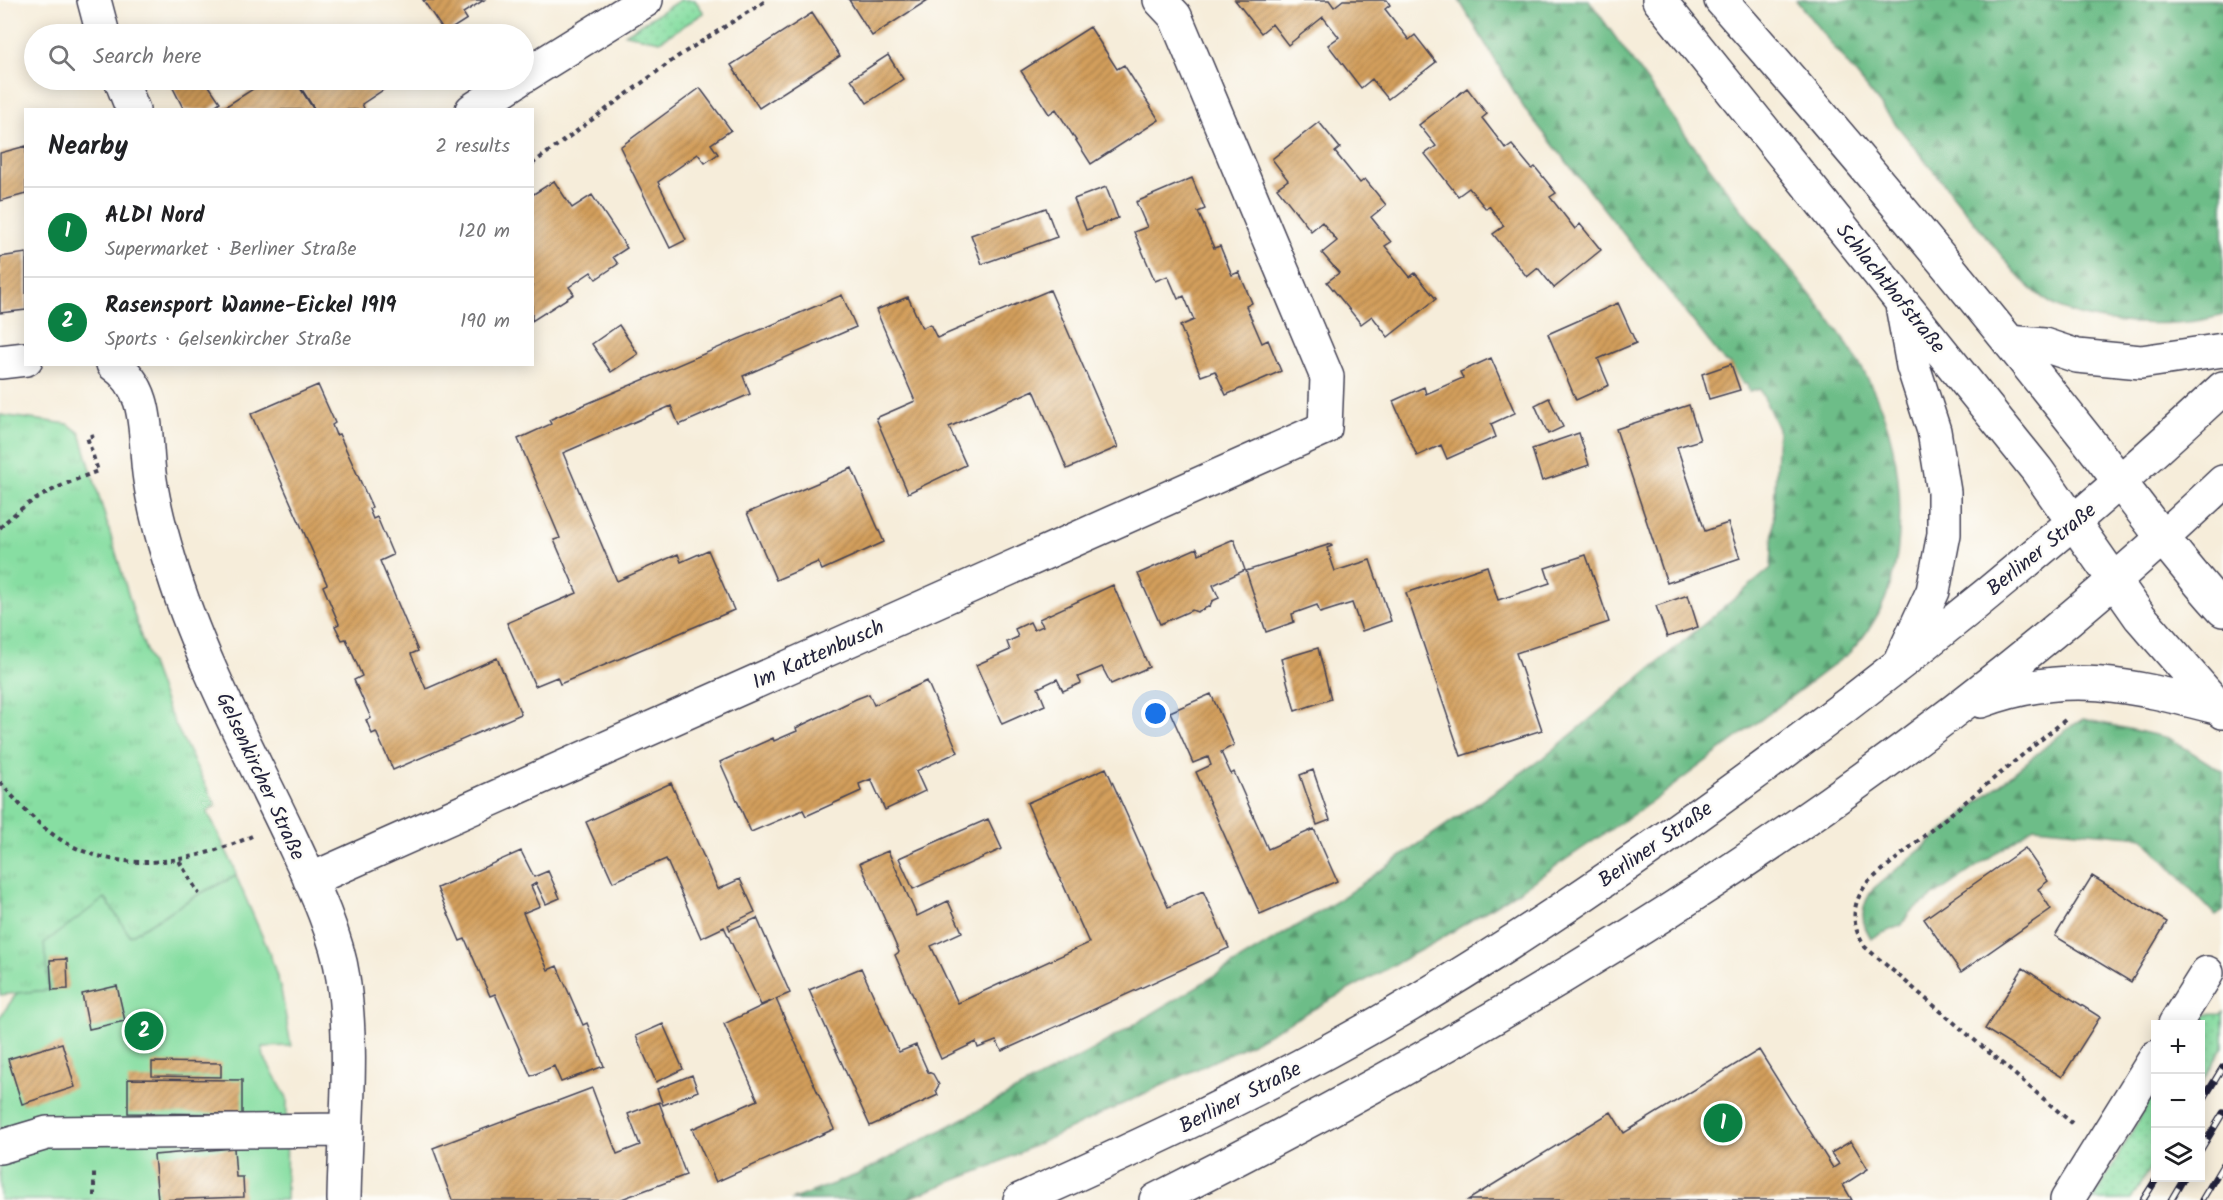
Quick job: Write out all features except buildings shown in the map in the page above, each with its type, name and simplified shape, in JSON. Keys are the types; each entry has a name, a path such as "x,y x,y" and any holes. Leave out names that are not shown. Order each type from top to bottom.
{"main road":[{"path":"94,0 100,24"},
{"path":"534,70 646,0"},
{"name":"Im Kattenbusch","path":"310,880 1325,428 1327,377 1175,16 1160,0"},
{"name":"Schlachthofstraße","path":"1659,0 2037,470 2114,582 2162,644 2222,710"},
{"path":"1721,0 1847,142 2163,540 2223,610"},
{"path":"125,90 132,108"},
{"path":"475,108 503,90"},
{"path":"1898,666 1933,591 1944,534 1944,492 1934,431 1913,366 1901,300"},
{"path":"2008,342 2044,345 2077,356 2141,362 2223,350"},
{"path":"0,362 24,359"},
{"name":"Gelsenkircher Straße","path":"128,369 145,413 147,462 153,498 170,561 207,661 310,880 343,977 348,1059 345,1200"},
{"name":"Berliner Straße","path":"1020,1200 1167,1135 1291,1070 1498,951 1672,834 1898,666 2120,484 2223,388"},
{"path":"1156,1200 1402,1071 1581,966 1727,874 1837,800 1956,711 2076,616 2163,540 2223,482"},
{"path":"1956,711 2032,685 2076,682 2134,687 2222,710"},
{"path":"2178,1020 2207,973"},
{"path":"2067,1200 2151,1065"},
{"path":"0,1147 47,1133 346,1130"}],"path":[{"path":"534,163 677,57 767,0"},
{"path":"0,528 27,505 61,484 98,471 87,437 95,435"},
{"path":"2076,682 2075,705 2068,719 1868,882 1858,894 1854,907 1854,921 1865,947 2100,1147"},
{"path":"0,782 42,827 75,847 108,859 148,863 179,861 221,850 283,821"},
{"path":"179,861 199,894"}],"green space":[{"path":"680,0 695,0 704,13 660,41 625,34"},
{"path":"1459,0 1589,0 1742,210 1831,321 1855,357 1876,395 1890,436 1899,482 1899,535 1895,568 1879,613 1849,653 1653,801 1517,892 1437,941 1252,1043 989,1167 904,1200 791,1200 859,1174 1094,1049 1334,903 1547,755 1771,568 1778,429 1760,389 1749,392 1747,384 1743,384 1731,364 1725,362 1524,108"},
{"path":"1796,0 2223,0 2223,315 2186,322 2120,322 2079,315 2044,299 2018,276"},
{"path":"0,415 68,424 80,433 141,637 168,710 216,806 207,811 235,869 236,876 199,894 129,937 106,899 49,990 0,995"},
{"path":"2083,719 2169,738 2223,772 2223,911 2216,916 2142,837 2034,827 1909,913 1902,925 1871,938 1863,919 1863,913 1866,900 1874,888 2067,729"},
{"path":"236,876 270,954 281,990 291,1046 262,1047 264,1057 287,1098 286,1200 0,1200 0,1017 17,993 49,990 44,943 105,898 130,936 199,894"},
{"path":"2223,1012 2223,1047 2205,1077 2205,1020 2195,1020 2198,1015"},
{"path":"2151,1098 2151,1166 2131,1200 2093,1200"}],"railway":[{"path":"2205,1097 2223,1067"},
{"path":"2205,1143 2223,1113"},
{"path":"2202,1200 2223,1165"},
{"path":"2143,1200 2154,1182"},
{"path":"2171,1200 2182,1182"}],"place":[{"name":"Rasensport Wanne-Eickel 1919","path":"144,1031"},
{"name":"ALDI Nord","path":"1723,1123"}]}
